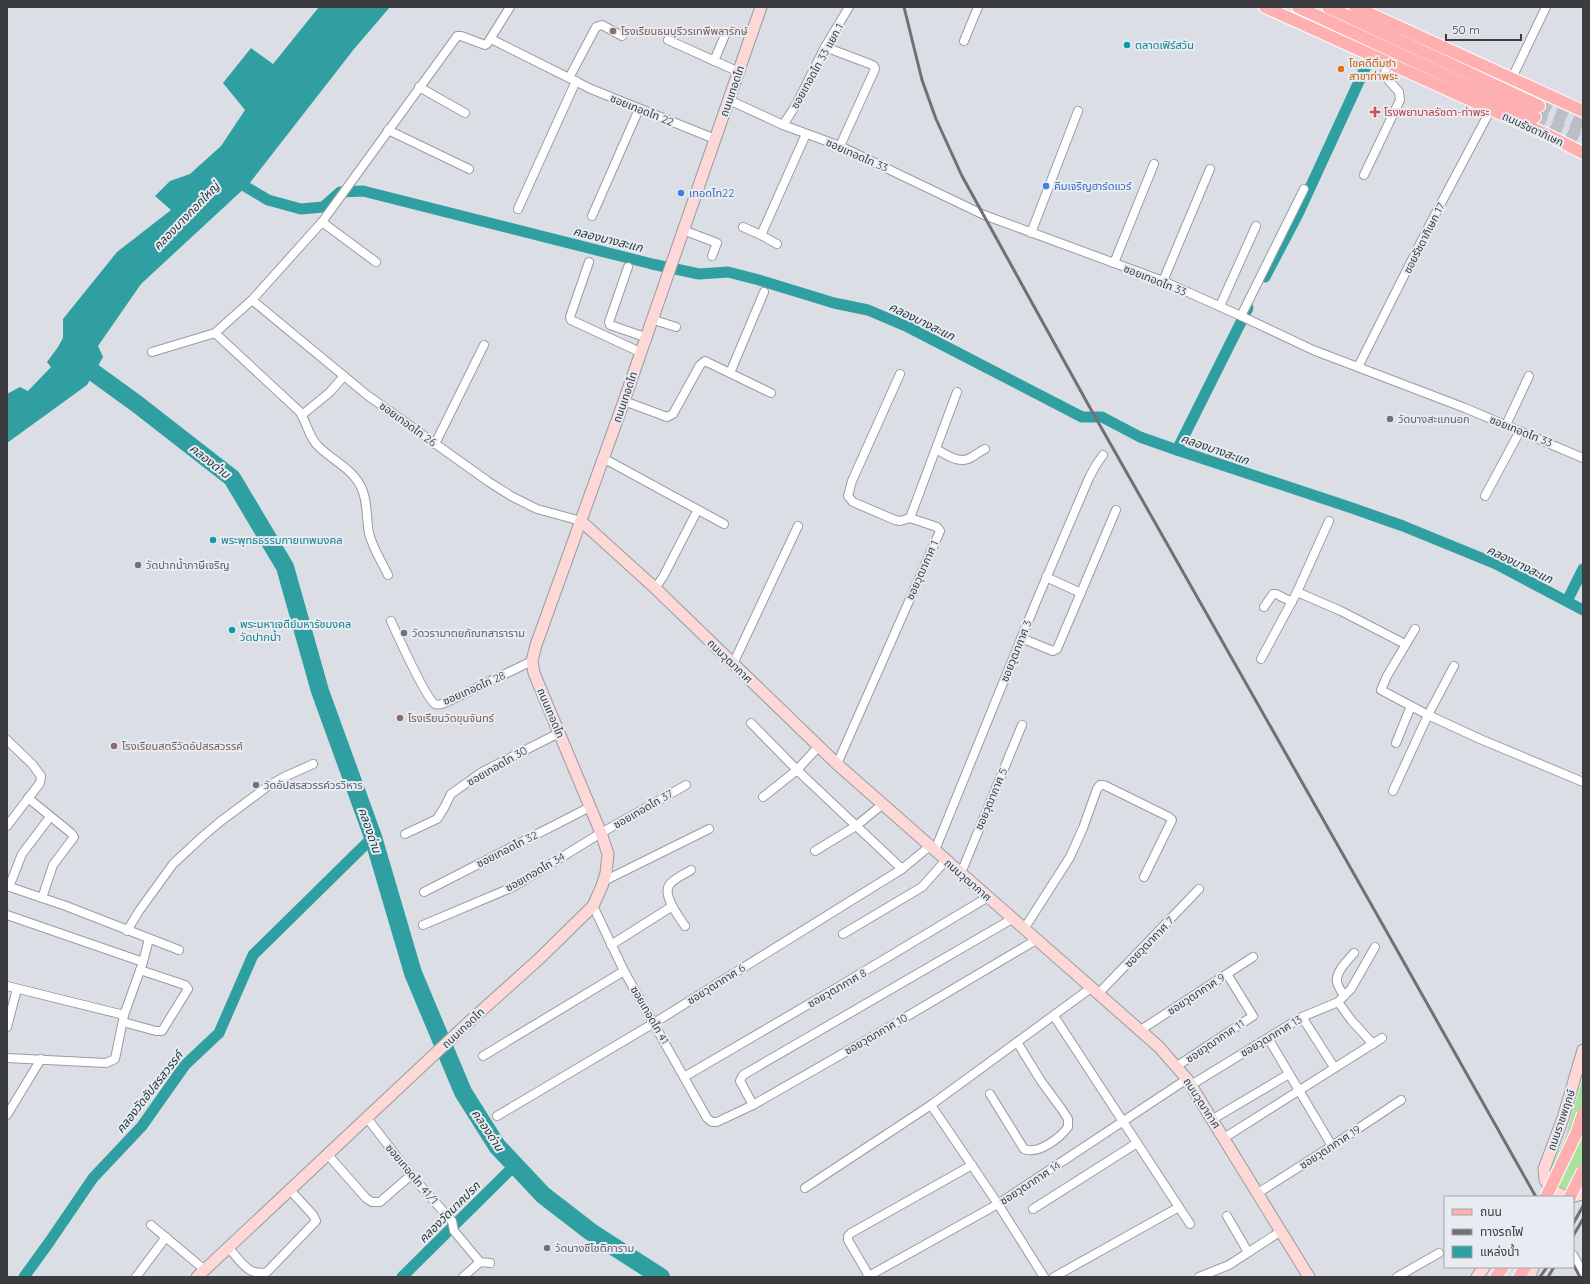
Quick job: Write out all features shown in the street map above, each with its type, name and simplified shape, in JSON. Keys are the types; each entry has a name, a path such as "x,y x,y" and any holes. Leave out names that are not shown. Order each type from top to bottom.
{"main road":[{"name":"ถนนเทอดไท","path":"201,1273 471,1020 539,959 593,906 604,881 608,854 601,833 534,674 532,661 536,645 624,401 651,319 761,7"},
{"name":"ถนนรัชดาภิเษก","path":"1265,7 1550,136 1581,153"},
{"name":"ถนนรัชดาภิเษก","path":"1298,7 1537,112 1328,7"},
{"path":"1355,7 1583,111"},
{"path":"1555,98 1583,104"},
{"name":"ถนนวุฒากาศ","path":"581,521 655,588 837,764 1159,1047 1177,1066 1189,1082 1309,1277"},
{"name":"ถนนราชพฤกษ์","path":"1583,1050 1564,1118 1544,1169 1545,1180 1552,1190 1562,1195 1571,1196 1583,1194"},
{"name":"ถนนราชพฤกษ์","path":"1546,1196 1577,1132 1583,1114"},
{"path":"1570,1196 1583,1171"},
{"path":"1476,1277 1483,1268"},
{"path":"1496,1277 1502,1268"},
{"path":"1519,1277 1525,1268"}],"street":[{"path":"152,352 215,333 252,300 322,222 419,87 458,36 485,45 491,39 510,7"},
{"name":"ซอยเทอดไท 33 แยก 1","path":"783,125 796,105 825,47 849,7"},
{"path":"964,41 978,7"},
{"path":"1512,78 1546,7"},
{"path":"518,209 596,27 602,25 622,36"},
{"path":"714,61 725,35"},
{"name":"ซอยเทอดไท 22","path":"491,39 591,89 715,139"},
{"path":"668,40 739,72"},
{"path":"825,47 870,64 874,66 875,69 840,146"},
{"path":"1364,176 1400,100 1399,92 1385,76 1386,62"},
{"path":"419,87 464,113"},
{"name":"ซอยเทอดไท 33","path":"729,100 783,125 840,146 984,215 1162,281 1220,306 1313,350 1506,425 1583,458"},
{"path":"592,216 639,109"},
{"name":"ซอยรัชดาภิเษก 17","path":"1358,367 1428,228 1491,109"},
{"path":"1031,233 1078,111"},
{"path":"388,130 469,169"},
{"path":"761,235 806,134"},
{"path":"1114,263 1154,164"},
{"path":"1162,281 1210,169"},
{"path":"1243,317 1304,189"},
{"path":"322,222 376,262"},
{"path":"1220,306 1256,226"},
{"path":"743,227 777,244"},
{"path":"683,230 717,243 712,256"},
{"path":"589,262 570,317 571,320 640,352"},
{"path":"628,267 609,322 610,325 645,338"},
{"path":"730,373 764,292"},
{"name":"ซอยเทอดไท 26","path":"252,300 367,394 435,444 511,496 537,509 581,521"},
{"path":"651,319 676,327"},
{"path":"215,333 302,415 311,437 318,446 347,469 362,487 370,535 388,575"},
{"path":"435,444 484,345"},
{"path":"624,401 667,417 673,414 703,361 771,394"},
{"path":"900,374 852,481 848,496 853,502 896,520 900,521 910,518 957,392"},
{"path":"302,415 330,392 344,376"},
{"path":"1506,425 1529,376"},
{"path":"1485,496 1520,431"},
{"path":"936,450 956,460 964,461 986,449"},
{"name":"ซอยวุฒากาศ 3","path":"932,848 1088,478 1103,455"},
{"path":"603,458 724,524"},
{"path":"1021,638 1056,651 1116,510"},
{"path":"655,588 663,577 695,515"},
{"name":"ซอยวุฒากาศ 1","path":"837,764 940,531 938,527 910,518"},
{"path":"1261,659 1298,592 1330,521"},
{"path":"733,664 798,526"},
{"path":"1046,577 1081,593"},
{"path":"1298,592 1341,611 1405,644"},
{"path":"1264,607 1273,594 1292,602"},
{"name":"ซอยเทอดไท 28","path":"391,621 411,664 428,694 435,703 439,705 532,661"},
{"path":"1414,629 1387,676 1382,690 1428,715 1487,742 1583,782"},
{"path":"1393,791 1428,715 1454,666"},
{"path":"1396,743 1411,706"},
{"path":"751,723 797,770 902,869"},
{"name":"ซอยวุฒากาศ 5","path":"961,873 1022,725"},
{"name":"ซอยเทอดไท 30","path":"405,834 436,819 444,808 451,794 482,772 559,732"},
{"path":"7,740 32,764 41,776 40,783 7,826"},
{"path":"763,797 797,770 819,746"},
{"path":"127,931 139,911 173,864 202,837 268,786 312,764"},
{"name":"ซอยเทอดไท 37","path":"601,833 686,785"},
{"path":"1024,929 1070,857 1097,789 1100,785 1104,785 1169,817 1172,820 1144,877"},
{"path":"28,798 74,837 51,869 42,898"},
{"path":"815,851 856,826 883,804"},
{"name":"ซอยเทอดไท 32","path":"424,892 590,807"},
{"path":"50,817 24,849 8,886 178,950"},
{"path":"604,881 709,830"},
{"name":"ซอยเทอดไท 34","path":"423,925 513,887 601,833"},
{"name":"ซอยวุฒากาศ 6","path":"497,1116 654,1023 902,869 932,848"},
{"path":"843,934 922,887 946,860"},
{"path":"685,926 672,907 667,890 669,885 691,870"},
{"name":"ซอยวุฒากาศ 7","path":"805,1188 931,1105 1054,1016 1094,991 1199,890"},
{"name":"ซอยวุฒากาศ 8","path":"684,1077 988,897"},
{"name":"ซอยเทอดไท 41","path":"593,906 624,971 707,1118 712,1122"},
{"path":"611,945 672,907"},
{"path":"7,915 143,962"},
{"path":"753,1105 740,1081 744,1075 1012,919"},
{"path":"7,1058 106,1063 113,1061 115,1059 123,1018 143,962 149,939"},
{"name":"ซอยวุฒากาศ 10","path":"712,1122 717,1122 753,1105 1036,940"},
{"path":"1341,999 1351,989 1375,947"},
{"path":"1354,952 1336,979 1337,984 1341,999 1352,1021 1373,1044"},
{"name":"ซอยวุฒากาศ 9","path":"1139,1031 1253,957"},
{"path":"7,986 123,1018 156,1031 162,1031 188,989 185,985 140,970"},
{"path":"482,1056 624,971"},
{"name":"ซอยวุฒากาศ 11","path":"1177,1066 1253,1016 1227,974"},
{"path":"7,1027 17,989"},
{"name":"ซอยวุฒากาศ 13","path":"1189,1082 1268,1038 1302,1017 1341,999"},
{"path":"1054,1016 1190,1224"},
{"path":"1302,1017 1334,1067"},
{"path":"1268,1038 1332,1146"},
{"path":"1224,1138 1382,1038"},
{"path":"990,1094 1024,1149 1031,1151 1040,1149 1065,1132 1068,1127 1068,1119 1041,1082 1017,1042"},
{"path":"7,1115 41,1059"},
{"path":"1213,1119 1289,1074"},
{"name":"ซอยวุฒากาศ 14","path":"868,1276 998,1204 1122,1121 1189,1082"},
{"name":"ซอยวุฒากาศ 19","path":"1258,1193 1401,1100"},
{"path":"931,1105 998,1204 1042,1276"},
{"name":"ซอยเทอดไท 41/1","path":"366,1118 411,1175 452,1221 454,1231 480,1262"},
{"path":"1032,1209 1136,1143"},
{"path":"328,1154 366,1198 372,1202 380,1202 411,1175"},
{"path":"868,1276 848,1240 848,1236 972,1165"},
{"path":"228,1247 249,1271 258,1274 267,1272 316,1222 315,1218 290,1190"},
{"path":"1054,1277 1179,1207"},
{"path":"1227,1216 1248,1252"},
{"path":"151,1225 166,1237 201,1273"},
{"path":"1199,1277 1229,1265 1281,1231"},
{"path":"136,1277 166,1237"},
{"path":"1397,1277 1439,1253"},
{"path":"1574,1257 1583,1273"},
{"path":"463,1277 480,1262 490,1263"}],"green space":[{"path":"1583,1077 1583,1187 1579,1190 1566,1190 1559,1188 1551,1178 1551,1166 1564,1142"}],"water":[{"name":"คลองบางกอกใหญ่","path":"319,7 390,7 354,49 249,184 141,284 98,346 103,357 87,385 7,443 7,394 20,387 28,391 51,367 47,362 63,338 63,319 117,252 171,210 155,196 170,181 190,174 221,146 245,110 223,83 251,48 273,64"}],"waterway":[{"path":"1265,277 1298,214 1367,64"},
{"name":"คลองบางสะแก","path":"233,179 268,200 301,209 323,207 340,192 363,191 652,264 699,274 728,272 834,303 868,310 908,327 1082,417 1102,417 1140,437 1403,526 1496,564 1583,610"},
{"path":"1177,450 1248,308"},
{"name":"คลองด่าน","path":"75,359 137,404 232,478 285,567 320,691 373,837 413,973 463,1092 497,1146 543,1195 591,1232 661,1277"},
{"path":"1567,601 1583,569"},
{"name":"คลองวัดอัปสรสวรรค์","path":"24,1277 93,1178 142,1126 185,1065 219,1033 253,955 373,837"},
{"name":"คลองวัดนาคปรก","path":"402,1277 515,1165"}],"tunnel":[{"path":"1539,106 1583,126"},
{"path":"1535,117 1583,139"}],"railway":[{"path":"904,7 922,80 936,119 962,176 1089,406 1535,1196"},
{"path":"1574,1222 1583,1206"},
{"path":"1574,1234 1583,1219"},
{"path":"1574,1266 1580,1277"},
{"path":"1540,1277 1546,1268"},
{"path":"1548,1277 1553,1268"}],"place":[{"name":"โรงเรียนธนบุรีวรเทพีพลารักษ์","path":"613,31"},
{"name":"ตลาดเฟิร์สวัน","path":"1127,45"},
{"name":"โชคดีติ่มซำ สาขาท่าพระ","path":"1341,69"},
{"name":"โรงพยาบาลรัชดา-ท่าพระ","path":"1375,112"},
{"name":"คิมเจริญฮาร์ดแวร์","path":"1046,186"},
{"name":"เทอดไท22","path":"681,193"},
{"name":"วัดบางสะแกนอก","path":"1390,419"},
{"name":"พระพุทธธรรมกายเทพมงคล","path":"213,540"},
{"name":"วัดปากน้ำภาษีเจริญ","path":"138,565"},
{"name":"พระมหาเจดีย์มหารัชมงคล วัดปากน้ำ","path":"232,630"},
{"name":"วัดวรามาตยภัณฑสาราราม","path":"404,633"},
{"name":"โรงเรียนวัดขุนจันทร์","path":"400,718"},
{"name":"โรงเรียนสตรีวัดอัปสรสวรรค์","path":"114,746"},
{"name":"วัดอัปสรสวรรค์วรวิหาร","path":"256,785"},
{"name":"วัดนางชีโชติการาม","path":"547,1248"}]}
